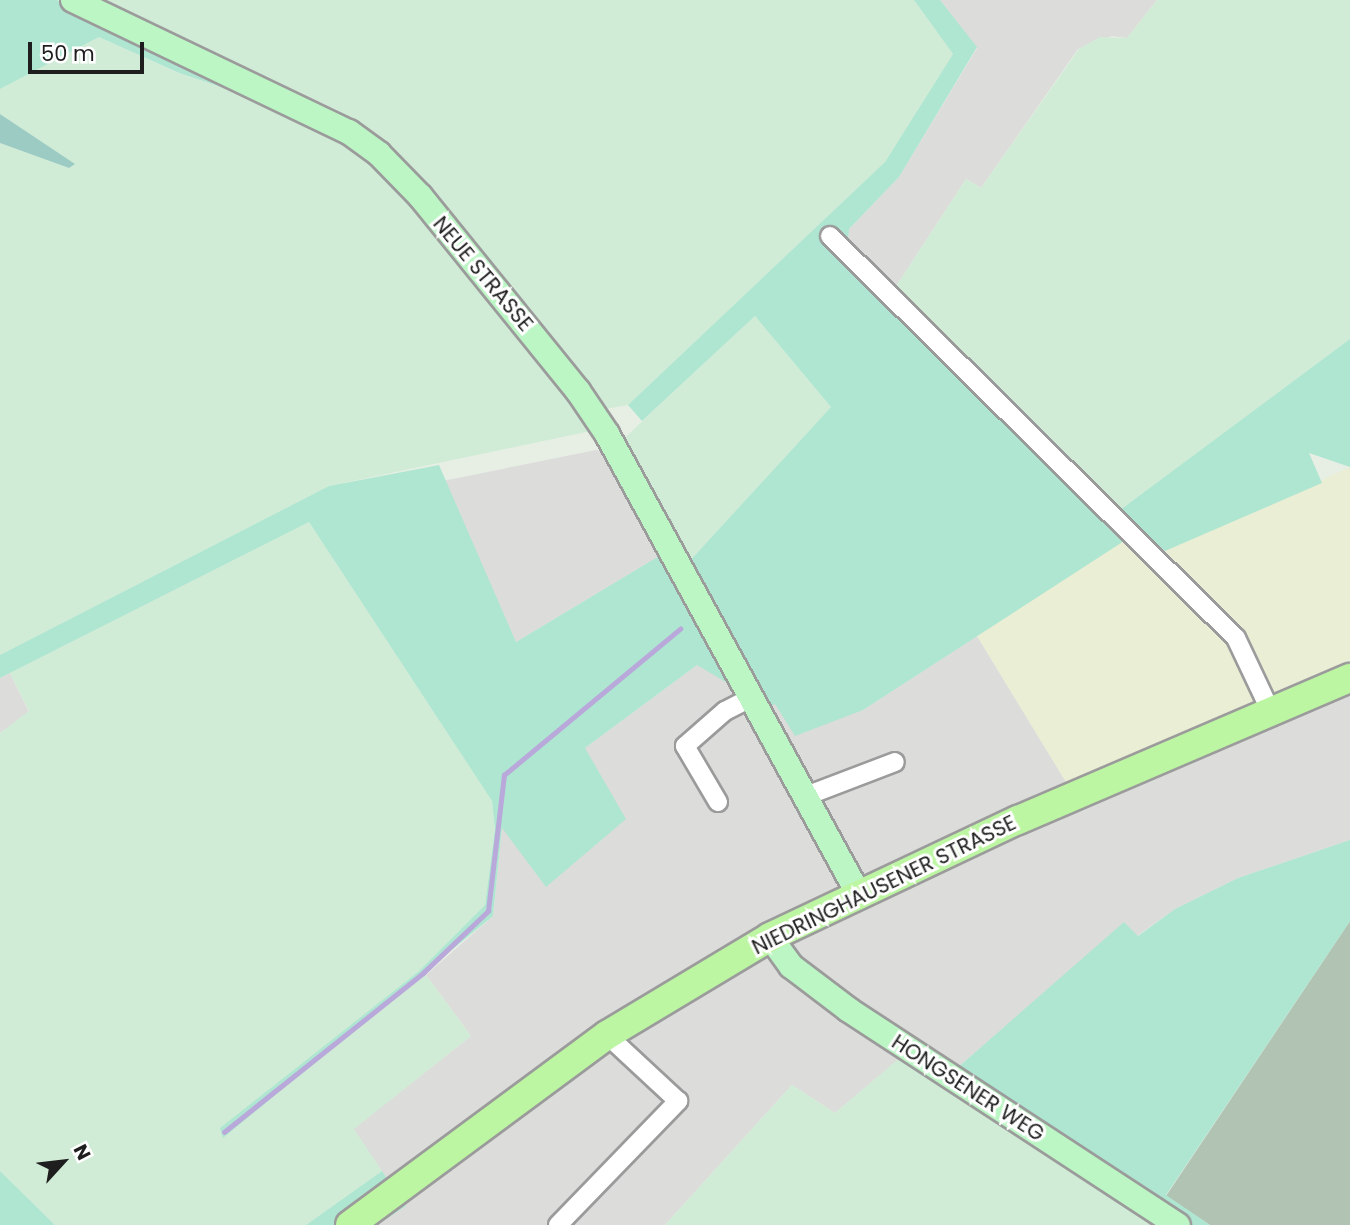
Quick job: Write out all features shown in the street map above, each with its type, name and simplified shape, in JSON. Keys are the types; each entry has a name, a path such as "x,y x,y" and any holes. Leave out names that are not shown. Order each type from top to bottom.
{"main road":[{"name":"NIEDRINGHAUSENER STRASSE","path":"350,1225 607,1035 769,937 858,893 1350,678"}],"street":[{"name":"NEUE STRASSE","path":"73,0 349,132 379,154 420,196 578,391 752,696 858,893"},
{"path":"830,236 1236,638 1272,712"},
{"path":"718,802 685,746 725,711 752,696"},
{"path":"806,796 895,762"},
{"name":"HONGSENER WEG","path":"769,937 792,966 849,1010 1178,1225"},
{"path":"558,1225 678,1101 607,1035"}],"shaded area":[{"path":"102,0 914,0 953,54 885,162 628,405 605,409 427,183 401,159 339,111"},
{"path":"940,0 1157,0 1127,38 1112,36 1078,49 981,188 966,179 895,288 848,243 849,229 899,177 977,48"},
{"path":"1157,0 1350,0 1350,339 1116,513 895,288 966,179 981,188 1079,49 1100,37 1127,38"},
{"path":"99,37 178,73 251,97 353,150 388,180 458,262 570,397 591,431 329,486 0,655 0,143 69,168 74,164 0,114 0,89"},
{"path":"0,114 75,164 69,168 0,143"},
{"path":"755,316 831,407 686,565 619,443"},
{"path":"596,450 610,454 664,553 516,642 443,481"},
{"path":"1350,467 1350,660 1272,693 1266,691 1241,627 1165,551"},
{"path":"309,522 492,801 495,829 485,905 418,972 421,978 426,975 471,1036 354,1129 382,1171 306,1225 55,1225 0,1171 0,733 29,711 10,673"},
{"path":"1126,539 1234,639 1258,699 1067,784 977,636"},
{"path":"977,636 1084,810 1350,695 1350,840 1238,878 1175,909 1137,936 1124,923 955,1070 917,1044 835,1113 792,1085 665,1225 377,1225 406,1206 353,1129 471,1036 426,975 493,916 502,827 547,886 585,748 697,665 775,704 863,710"},
{"path":"10,673 29,712 0,733 0,678"},
{"path":"1350,921 1350,1225 1210,1225 1166,1196"},
{"path":"902,1056 1159,1225 665,1225 792,1085 835,1113"}],"green space":[{"path":"0,0 57,0 251,97 179,73 99,37 0,89"},
{"path":"914,0 940,0 977,47 899,177 849,229 848,243 1116,513 1350,339 1350,467 1309,453 1322,483 1165,551 1141,530 863,710 795,736 775,704 764,709 686,565 831,407 755,316 642,421 628,405 885,162 953,54"},
{"path":"439,465 516,642 664,553 734,687 697,665 585,748 626,819 546,887 502,828 493,916 223,1138 220,1128 418,972 485,905 495,829 492,801 309,522 0,678 0,655 329,486"},
{"path":"1350,840 1350,921 1166,1195 1210,1225 1159,1225 955,1070 1124,922 1138,936 1175,909 1238,878"},
{"path":"0,1171 55,1225 0,1225"},
{"path":"382,1171 406,1206 377,1225 306,1225"}],"waterway":[{"path":"224,1132 423,973 488,911 504,775 680,629"}]}
